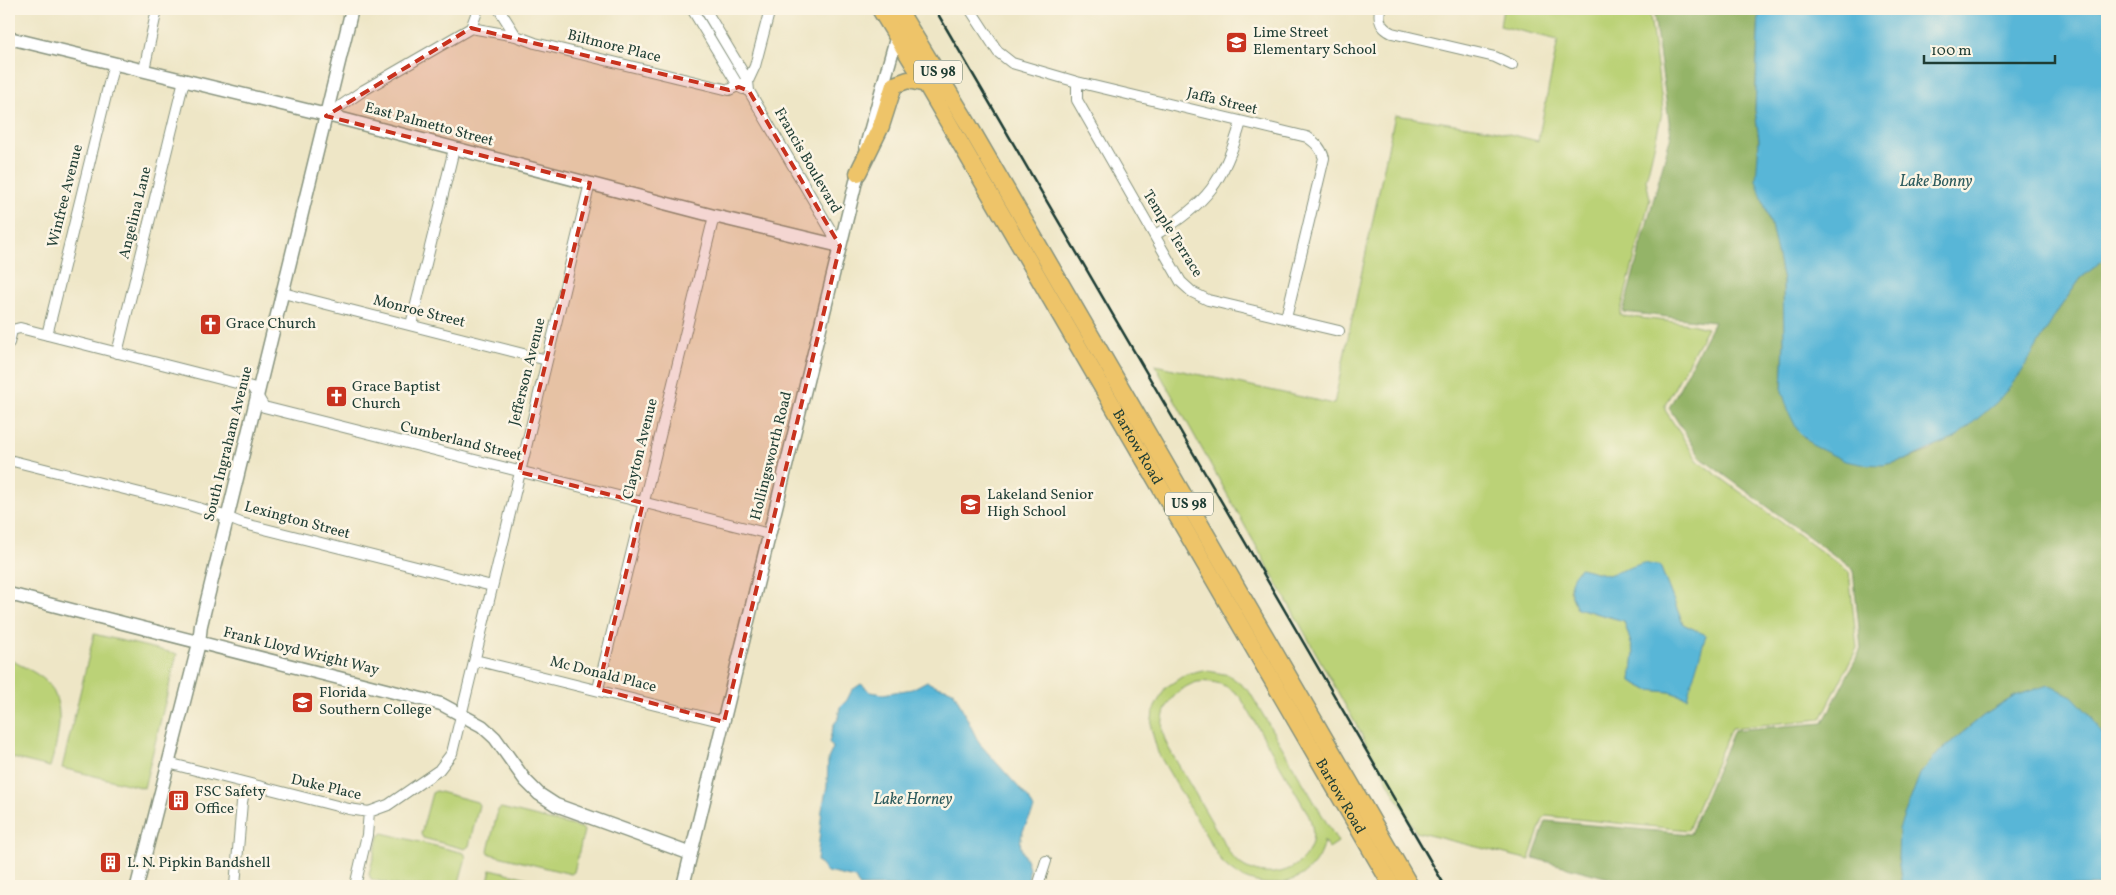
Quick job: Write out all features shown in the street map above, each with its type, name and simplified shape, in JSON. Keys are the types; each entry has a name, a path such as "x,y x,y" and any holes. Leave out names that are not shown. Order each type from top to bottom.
{"main road":[{"name":"Bartow Road","path":"880,9 1410,886"},
{"name":"Bartow Road","path":"898,9 910,16 1392,886"},
{"path":"897,35 898,9"},
{"path":"897,35 910,16"},
{"path":"858,173 881,126 894,85 908,80 926,84"}],"street":[{"path":"144,70 157,9"},
{"name":"South Ingraham Avenue","path":"137,886 199,643 201,625 352,9"},
{"path":"326,116 364,90 471,28 478,9"},
{"path":"498,9 516,36"},
{"name":"Francis Boulevard","path":"692,9 745,86"},
{"name":"Francis Boulevard","path":"705,9 745,86 840,246"},
{"path":"745,86 756,66 770,9"},
{"name":"Jaffa Street","path":"970,9 998,52 1012,63 1076,82 1307,138 1321,149 1324,158 1286,318"},
{"path":"1380,9 1381,24 1385,30 1392,33 1495,57 1512,65"},
{"name":"Biltmore Place","path":"471,28 516,36 535,44 729,90 745,86"},
{"name":"Hollingsworth Road","path":"683,886 858,173 897,35"},
{"name":"East Palmetto Street","path":"9,38 184,80 714,216 840,246"},
{"name":"Winfree Avenue","path":"47,335 114,63"},
{"name":"Angelina Lane","path":"117,353 184,80"},
{"name":"Temple Terrace","path":"1076,82 1077,100 1181,282 1192,292 1208,300 1339,331"},
{"path":"1155,235 1182,220 1211,191 1229,160 1241,122"},
{"path":"411,325 454,149"},
{"name":"Jefferson Avenue","path":"461,715 590,183"},
{"name":"Clayton Avenue","path":"598,689 714,216"},
{"name":"Monroe Street","path":"283,293 547,360"},
{"name":"Cumberland Street","path":"9,343 12,330 20,328 252,387 264,407 769,534"},
{"name":"Lexington Street","path":"9,460 192,506 241,523 492,586"},
{"name":"Frank Lloyd Wright Way","path":"9,594 441,704 482,726 495,738 525,780 539,794 556,805 691,854"},
{"name":"Mc Donald Place","path":"475,660 598,689 724,722"},
{"name":"Duke Place","path":"168,763 349,810 369,812 388,805 439,770 452,753 461,715"},
{"path":"235,886 242,802 246,784"},
{"path":"355,886 367,834 369,812"},
{"path":"1038,886 1046,861"}],"highlighted area":[{"path":"471,28 729,90 739,87 749,91 840,246 724,722 598,689 643,503 519,472 590,183 326,116"}],"green space":[{"path":"1503,9 1649,9 1663,109 1646,180 1650,199 1620,314 1707,328 1665,405 1665,410 1698,461 1849,572 1857,648 1821,719 1731,728 1688,830 1546,816 1543,819 1530,860 1416,832 1155,365 1334,404 1395,115 1488,129 1538,141 1558,40 1500,26","holes":["1660,566 1683,624 1696,630 1687,698 1670,692 1648,690 1631,681 1634,653 1624,621 1577,608 1569,590 1580,568 1608,575"]},
{"path":"1653,9 1759,9 1755,110 1759,140 1757,180 1771,225 1783,280 1784,341 1782,391 1883,465 1905,460 1932,450 2059,309 2081,278 2107,257 2107,741 2090,715 2015,696 1983,716 1940,751 1898,858 1902,886 1639,886 1533,858 1546,821 1690,834 1734,730 1823,723 1861,649 1853,569 1701,458 1669,408 1714,322 1623,312 1671,135"},
{"path":"94,634 177,654 144,788 62,768"},
{"path":"9,659 43,678 56,696 59,727 50,767 9,757"},
{"path":"1203,670 1229,675 1249,691 1338,842 1329,848 1324,841 1318,858 1307,871 1294,879 1280,883 1248,880 1234,872 1221,861 1158,753 1151,728 1153,711 1165,688 1186,674","holes":["1197,682 1221,684 1241,698 1307,812 1313,830 1311,846 1303,859 1291,868 1276,873 1260,872 1245,867 1231,855 1168,747 1163,727 1163,717 1166,708 1178,692"]},
{"path":"436,791 477,802 479,805 469,846 465,849 423,838 421,834 432,793"},
{"path":"501,808 582,828 584,831 574,872 571,874 490,854 488,851 498,810"},
{"path":"383,833 464,853 466,857 458,886 398,886 371,879 369,874 379,836"},
{"path":"491,869 547,883 546,886 487,886"}],"water":[{"name":"Lake Bonny","path":"1759,9 2107,9 2107,257 2081,278 2059,309 2021,373 1997,402 1955,438 1905,460 1883,465 1845,461 1812,445 1798,431 1789,413 1782,391 1784,341 1783,280 1771,225 1756,180 1759,140 1755,110"},
{"path":"1643,563 1660,566 1683,624 1706,635 1687,698 1670,692 1648,690 1631,681 1634,653 1624,621 1577,608 1572,596 1570,587 1572,578 1580,568 1608,575"},
{"name":"Lake Horney","path":"927,681 954,692 979,743 1029,799 1034,809 1023,830 1020,844 1029,870 1026,886 859,886 855,878 827,872 817,861 822,810 827,786 828,759 833,748 829,742 834,724 838,719 840,707 847,700 852,690 861,684 871,692 883,694 912,689"},
{"path":"2048,685 2072,696 2090,715 2107,741 2107,886 1902,886 1898,858 1899,829 1920,774 1940,751 1983,716 2015,696"}],"railway":[{"path":"935,9 1445,886"}],"place":[{"name":"Lime Street Elementary School","path":"1237,42"},
{"name":"Grace Church","path":"210,324"},
{"name":"Grace Baptist Church","path":"336,396"},
{"name":"Lakeland Senior High School","path":"971,504"},
{"name":"Florida Southern College","path":"303,702"},
{"name":"FSC Safety Office","path":"179,801"},
{"name":"L. N. Pipkin Bandshell","path":"111,863"}]}
